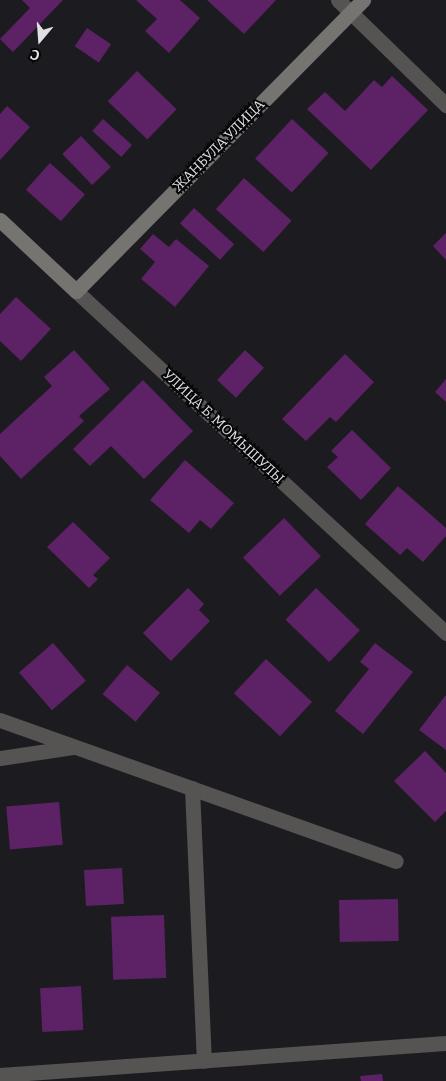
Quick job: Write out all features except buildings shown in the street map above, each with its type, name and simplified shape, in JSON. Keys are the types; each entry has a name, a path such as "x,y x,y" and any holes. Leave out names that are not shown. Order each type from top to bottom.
{"street":[{"path":"338,0 446,105"},
{"name":"ЖАНБУЛА УЛИЦА","path":"76,291 363,0"},
{"name":"УЛИЦА Б. МОМЫШУЛЫ","path":"0,220 446,633"},
{"path":"0,720 396,861"},
{"path":"0,758 76,747"},
{"path":"192,788 204,1061"},
{"path":"0,1076 446,1043"}]}
